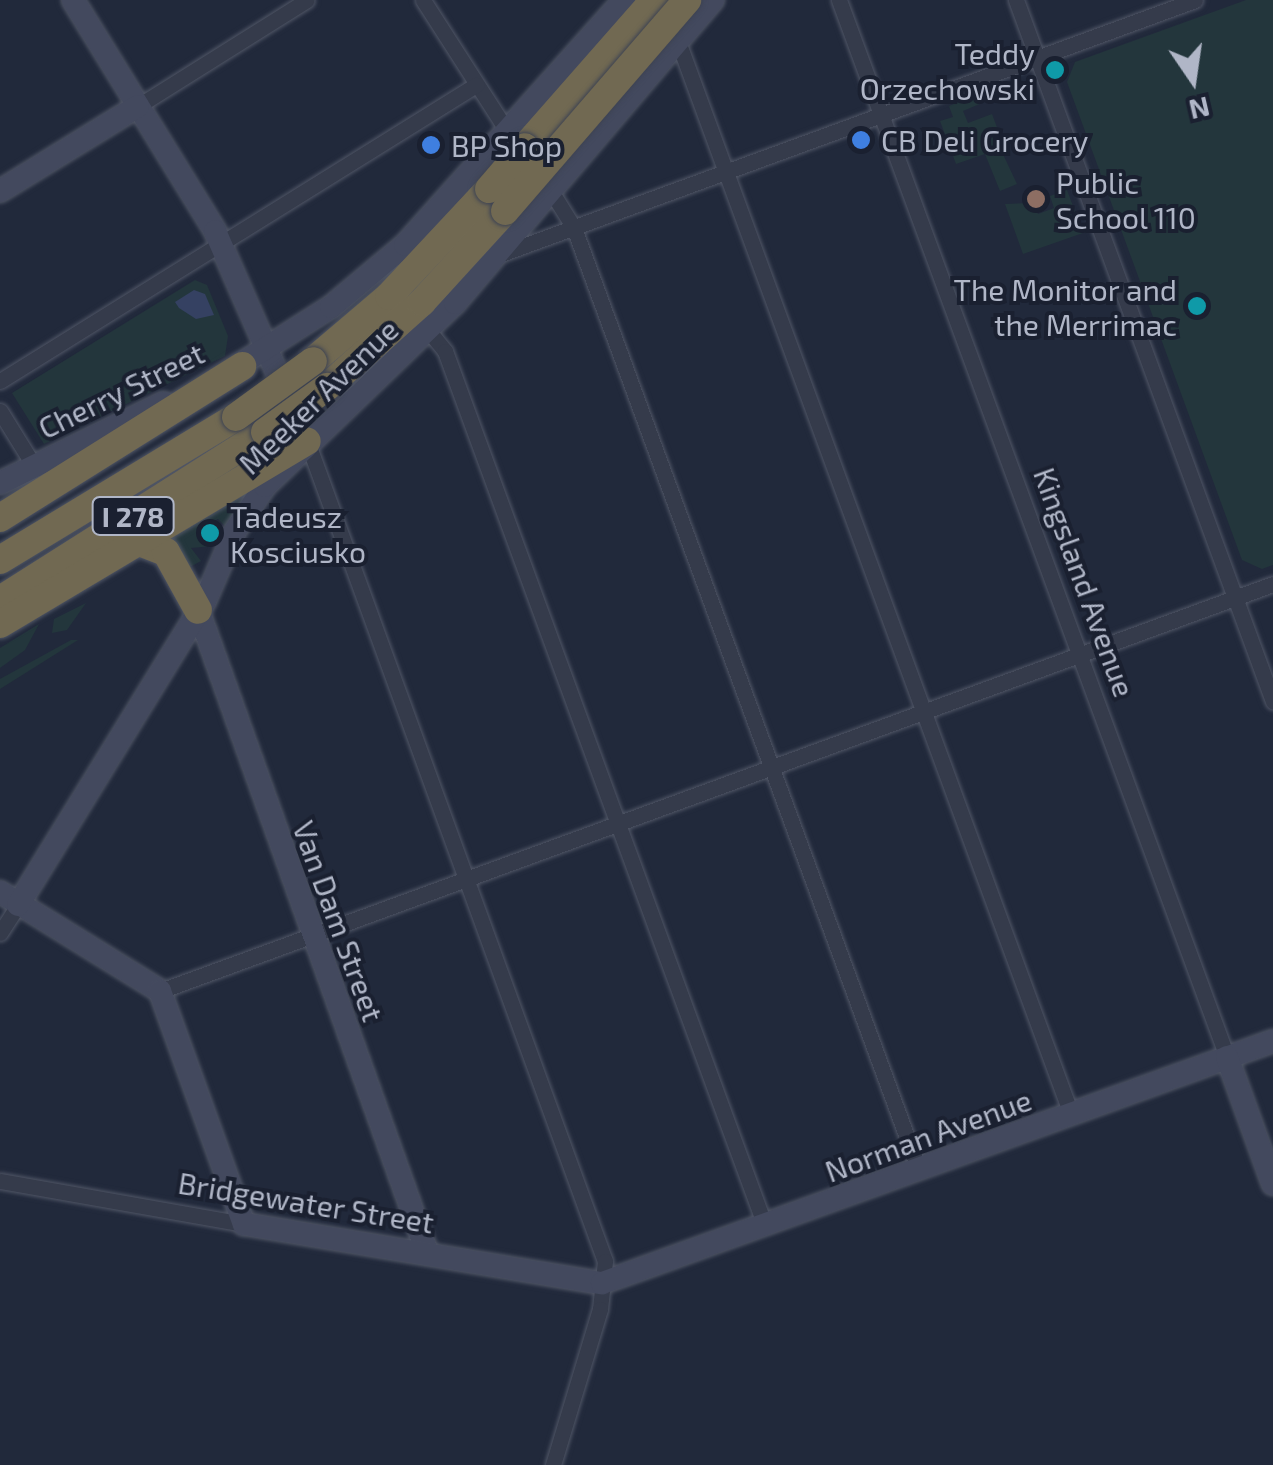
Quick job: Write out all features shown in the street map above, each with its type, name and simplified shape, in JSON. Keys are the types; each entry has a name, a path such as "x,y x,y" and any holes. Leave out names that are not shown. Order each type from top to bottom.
{"highway":[{"name":"I 278","path":"0,600 265,432 327,387 422,302 654,0"},
{"name":"I 278","path":"0,560 236,417 313,361 497,200 686,0"},
{"path":"0,518 164,421 242,366"},
{"path":"0,624 306,440"},
{"path":"134,540 166,552 198,610"}],"main road":[{"path":"73,0 221,244 306,440"},
{"name":"Meeker Avenue","path":"267,349 386,263 624,0"},
{"name":"Meeker Avenue","path":"9,898 198,610 247,510 306,440 428,330 497,255 713,0"},
{"path":"0,190 138,106"},
{"name":"Cherry Street","path":"0,483 242,366 267,349"},
{"name":"Van Dam Street","path":"198,610 427,1252"},
{"path":"9,898 160,991 244,1224"},
{"name":"Norman Avenue","path":"602,1283 1273,1040"},
{"name":"Kingsland Avenue","path":"1226,1057 1273,1184"},
{"name":"Bridgewater Street","path":"244,1224 602,1283"}],"street":[{"path":"138,106 307,0"},
{"path":"423,0 476,86 574,228 919,1170"},
{"name":"Kingsland Avenue","path":"840,0 1226,1057"},
{"path":"1016,0 1273,701"},
{"path":"497,255 1192,1"},
{"path":"679,44 1071,1114"},
{"path":"0,381 476,86"},
{"path":"428,330 445,351 765,1226"},
{"path":"0,411 34,466"},
{"path":"306,440 605,1261 553,1465"},
{"path":"160,991 1273,584"},
{"name":"Meeker Avenue","path":"0,933 9,898"},
{"name":"Bridgewater Street","path":"0,1181 244,1224"}],"shaded area":[{"path":"1246,0 1273,0 1273,565 1262,569 1242,560 1067,82 1075,62"},
{"path":"979,94 982,103 963,111 968,123 992,114 998,130 993,133 1017,184 1000,191 985,154 956,164 940,121 953,117 949,106"},
{"path":"1067,190 1083,233 1023,254 1005,204 1033,203 1038,214 1054,208 1050,196"},
{"path":"195,280 207,285 228,336 225,356 44,444 12,393"},
{"path":"268,467 230,531 218,519 210,523 213,546 191,548 201,561 188,568 164,533"},
{"path":"86,603 67,630 52,633 54,619"},
{"path":"39,624 25,650 0,668 0,648"},
{"path":"71,640 78,640 0,689 0,679"}],"water":[{"path":"194,290 205,294 214,315 196,319 179,308 175,302"}],"place":[{"name":"Teddy Orzechowski","path":"1055,70"},
{"name":"CB Deli Grocery","path":"861,140"},
{"name":"BP Shop","path":"431,145"},
{"name":"Public School 110","path":"1036,199"},
{"name":"The Monitor and the Merrimac","path":"1197,306"},
{"name":"Tadeusz Kosciusko","path":"210,533"}]}
